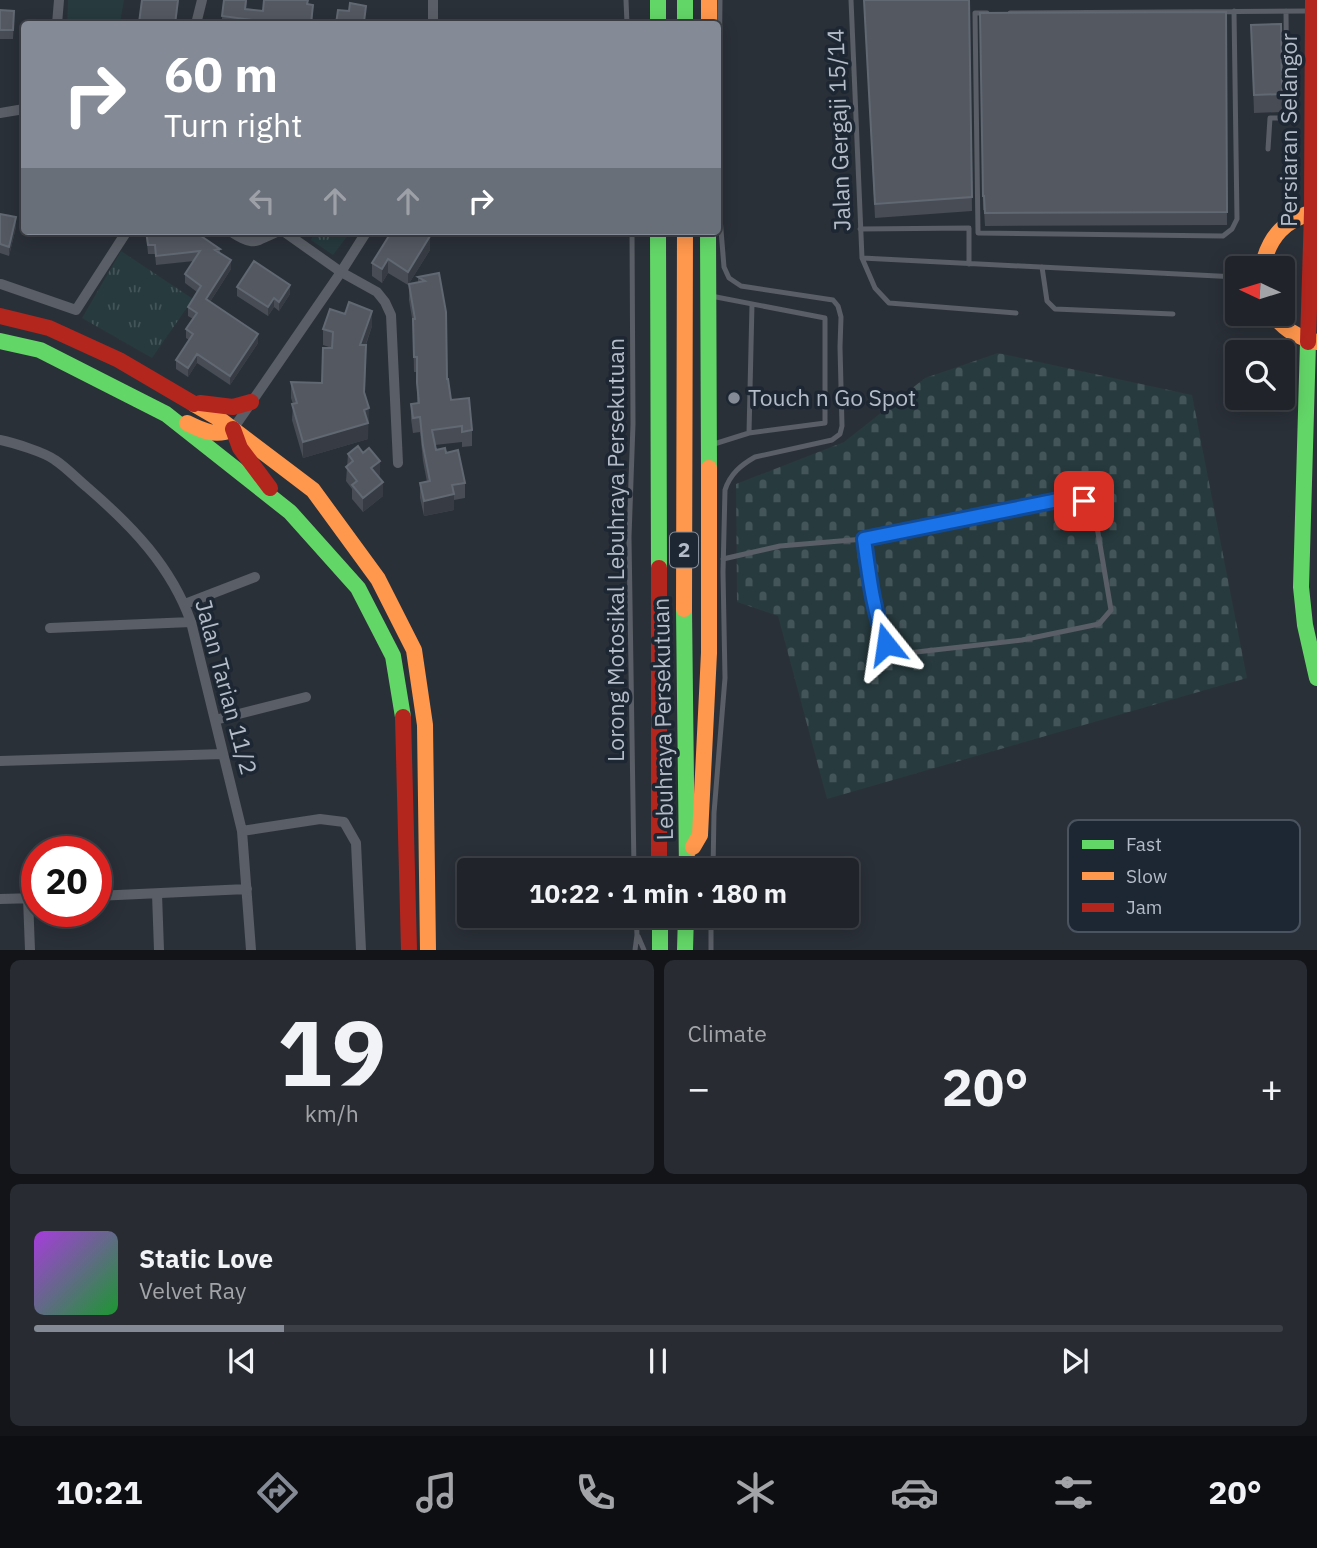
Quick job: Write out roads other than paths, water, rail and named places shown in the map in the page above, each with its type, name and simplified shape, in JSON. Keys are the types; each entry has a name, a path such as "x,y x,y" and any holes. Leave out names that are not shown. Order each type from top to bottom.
{"main road":[{"path":"658,0 658,21"},
{"path":"685,0 685,21"},
{"path":"709,0 709,21"},
{"name":"Persiaran Selangor","path":"1313,5 1313,341 1301,587 1305,625 1317,678"},
{"path":"1264,256 1274,235 1291,220 1315,211"},
{"name":"Lebuhraya Persekutuan","path":"658,235 660,858"},
{"name":"Lebuhraya Persekutuan","path":"685,235 687,858"},
{"path":"689,858 699,835 716,559 709,446 708,235"},
{"path":"0,316 50,328 119,360 218,418 313,490 378,579 414,650 425,725 428,950"},
{"path":"1283,326 1289,332 1313,341"},
{"path":"0,341 40,350 209,433 223,434 233,429"},
{"path":"190,402 244,407 247,409 246,433 250,442"},
{"path":"166,414 290,512 358,588 393,656 404,722 409,950"},
{"path":"233,429 240,449 283,506"},
{"path":"660,928 660,950"},
{"path":"685,950 686,928"}],"street":[{"path":"57,21 59,0"},
{"path":"197,21 202,0"},
{"path":"420,0 433,1 433,21"},
{"path":"0,113 21,110"},
{"path":"1,284 75,310 124,235"},
{"path":"236,235 250,242 272,235"},
{"path":"287,235 341,272 377,292 385,302 391,315 398,463"},
{"path":"233,429 364,235"},
{"name":"Jalan Tarian 11/2","path":"0,440 53,458 112,509 169,574 185,604 242,831 251,950"},
{"path":"185,604 255,577"},
{"path":"50,628 191,622"},
{"path":"215,720 306,697"},
{"path":"0,761 223,754"},
{"path":"242,831 320,819 344,822 356,843 361,950"},
{"path":"112,895 247,889"},
{"path":"157,894 159,950"},
{"path":"0,900 21,899"},
{"path":"30,950 31,927"}],"lane":[{"path":"626,0 627,21"},
{"path":"720,0 720,21"},
{"name":"Jalan Gergaji 15/14","path":"851,0 862,258 874,288 889,303 1016,313"},
{"path":"1002,13 1286,11 1313,5"},
{"path":"988,13 975,13 978,233 1223,236 1232,229 1237,219 1234,11"},
{"path":"1268,149 1269,118 1287,118 1286,11"},
{"path":"860,229 969,228 969,264"},
{"path":"713,858 714,813 725,678 716,559 725,490 729,479 744,463 755,457 832,440 840,434 842,426 841,317 838,306 833,300 741,286 729,278 724,267 721,230"},
{"name":"Lorong Motosikal Lebuhraya Persekutuan","path":"632,235 633,424 629,537 635,858"},
{"name":"Jalan Gergaji 15/14","path":"862,258 1225,276"},
{"path":"1041,267 1046,301 1055,309 1173,314"},
{"path":"708,296 825,318 825,423 749,433 709,446"},
{"path":"749,433 752,303"},
{"path":"825,348 840,347"},
{"path":"716,559 780,546 864,539 1068,498 1084,501 1095,515 1111,610 1099,624 1035,637 899,654 886,644 882,635 864,539"},
{"path":"635,950 637,928"},
{"path":"711,928 711,950"},
{"path":"637,934 644,950"}],"place":[{"name":"Touch n Go Spot","path":"734,398"}]}
